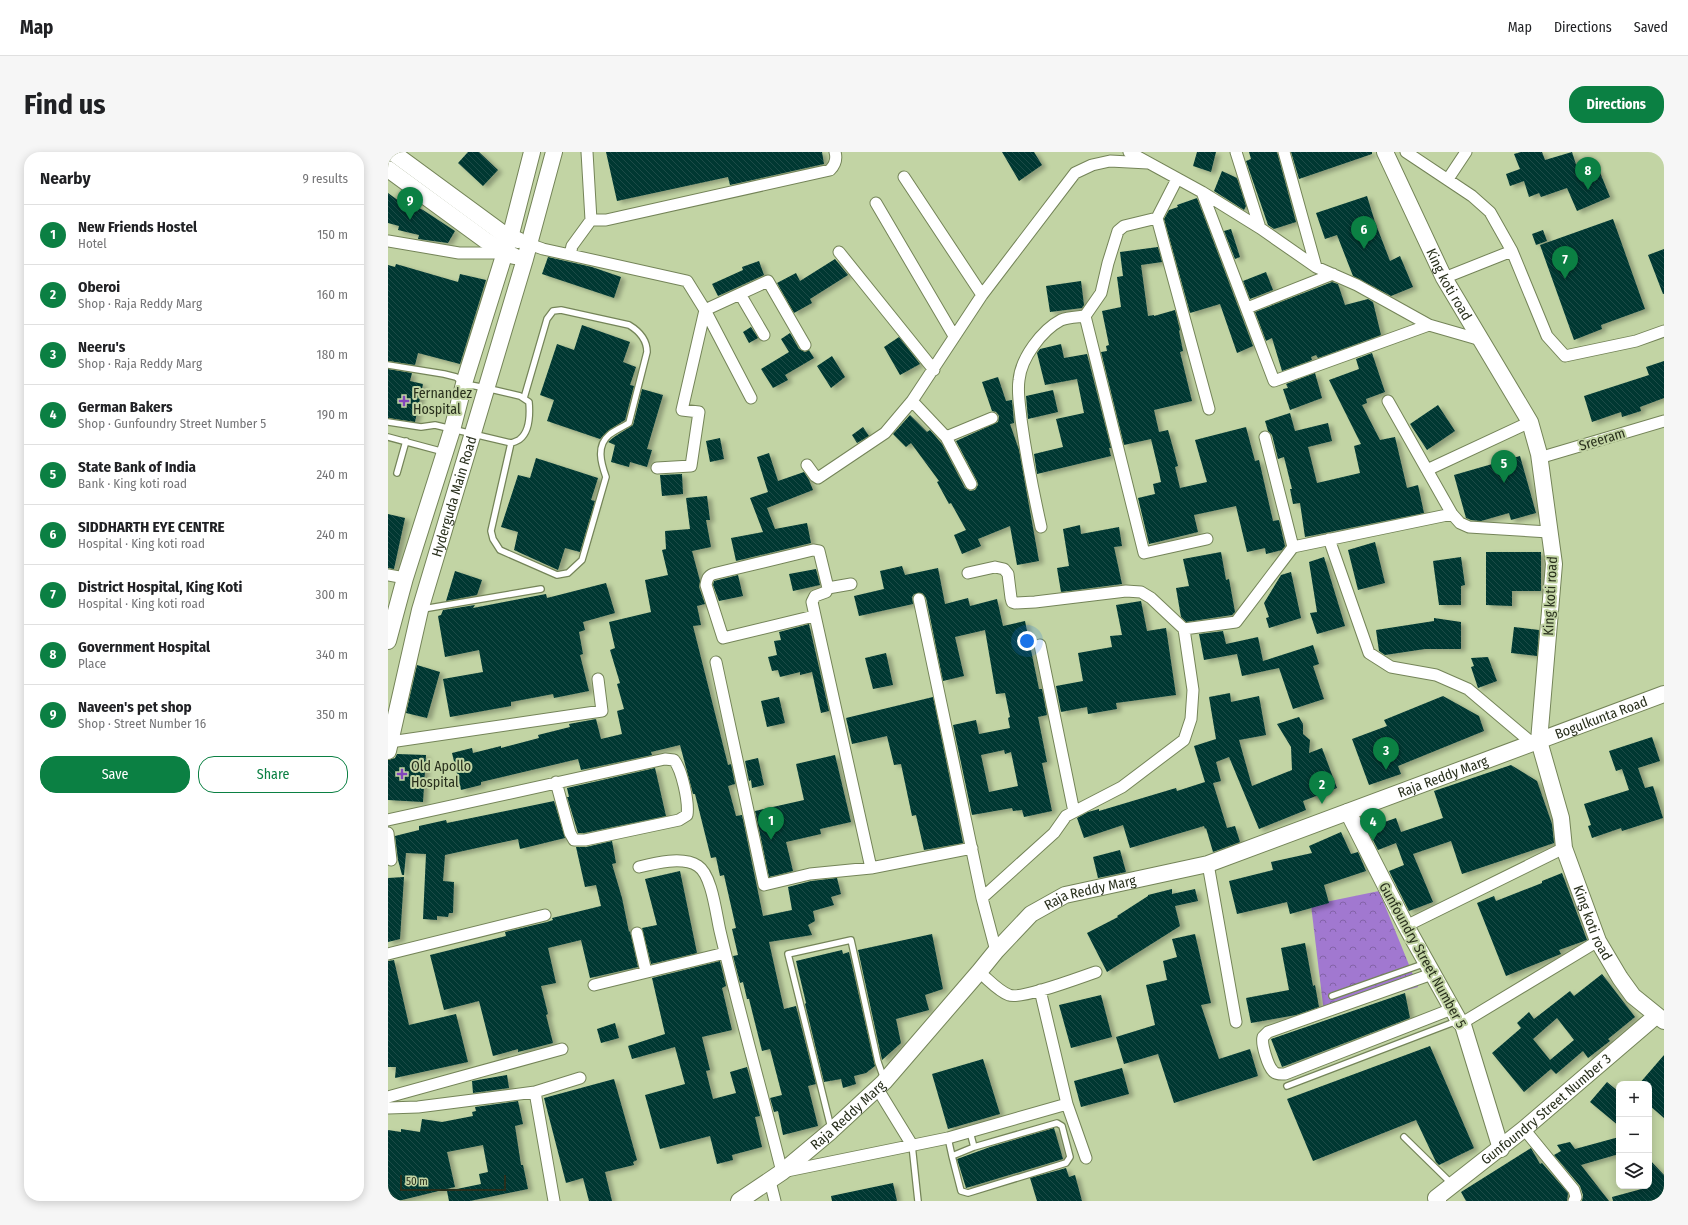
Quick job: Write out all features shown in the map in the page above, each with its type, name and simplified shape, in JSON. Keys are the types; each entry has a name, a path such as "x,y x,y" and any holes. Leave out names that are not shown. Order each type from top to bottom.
{"street":[{"path":"392,152 507,245"},
{"name":"Hyderguda Main Road","path":"388,640 405,578 452,430 507,245 532,152"},
{"name":"Hyderguda Main Road","path":"389,747 420,610 486,388 533,251 554,152"},
{"path":"570,255 572,246 591,220 587,152"},
{"path":"591,220 606,220 830,170 834,166 836,156 835,152"},
{"path":"1129,152 1202,192 1260,228 1316,266 1357,285 1429,325 1481,340"},
{"path":"1145,152 1148,163"},
{"path":"1236,152 1260,228"},
{"path":"1284,152 1316,266"},
{"path":"1406,152 1472,196 1490,212 1512,250 1547,336 1565,356 1636,341 1664,332"},
{"path":"1448,179 1466,152"},
{"name":"King koti road","path":"1391,154 1444,278 1530,422 1539,458 1554,564 1535,742 1561,818 1564,848 1598,941 1620,978 1634,996 1660,1018"},
{"path":"807,465 818,478 886,433 912,401 934,370 954,336 982,295 1075,173 1092,165 1110,161 1148,163"},
{"path":"388,169 485,240 533,251 570,255 687,281 705,310 751,398"},
{"path":"904,177 982,295"},
{"path":"1177,178 1157,218 1210,410"},
{"path":"1202,192 1274,381 1429,325"},
{"path":"876,203 954,336"},
{"path":"1041,527 1025,451 1019,399 1019,379 1024,363 1033,345 1049,328 1063,319 1085,316 1101,293 1118,230 1124,226 1157,218"},
{"path":"388,241 459,253 507,245"},
{"path":"1444,278 1512,250"},
{"path":"839,252 934,370"},
{"path":"1247,308 1333,274"},
{"path":"705,310 768,281 805,345"},
{"path":"740,294 764,335"},
{"path":"657,468 691,466 699,412 682,410 705,310"},
{"path":"1085,316 1144,553 1207,539"},
{"path":"912,401 946,437 971,484"},
{"path":"1388,401 1452,514 1460,523 1469,527 1549,532"},
{"path":"946,437 992,418"},
{"name":"Sreeram","path":"1539,458 1664,421"},
{"path":"1427,470 1530,422"},
{"path":"1265,436 1293,547"},
{"path":"1184,629 1236,622 1293,547 1452,514"},
{"path":"1329,540 1369,653 1391,667 1436,675 1468,689 1535,742"},
{"path":"814,616 723,638 706,585 707,580 709,576 713,574 815,549 819,551 828,588"},
{"path":"968,573 995,567 1004,569 1008,574 1012,602 1016,603 1126,591 1141,592 1151,598 1184,629 1193,690 1192,719 1184,740 1122,787 1066,816 1054,833 982,898"},
{"path":"388,575 405,578"},
{"path":"851,584 828,588 826,592 815,596 812,602 871,868"},
{"path":"919,599 982,898 996,951"},
{"path":"1040,645 1074,812"},
{"path":"716,662 764,885 810,874 871,868 972,848"},
{"path":"389,747 602,711 598,679"},
{"name":"Bogulkunta Road","path":"1535,742 1664,694"},
{"name":"Raja Reddy Marg","path":"746,1199 832,1131 881,1085 996,951 1031,914 1065,895 1208,864 1535,742"},
{"path":"388,820 556,782 665,758 674,760 678,766 688,807 687,815 679,820 585,840 574,840 570,833 556,782"},
{"name":"Gunfoundry Street Number 5","path":"1348,812 1406,926 1458,1018 1501,1149"},
{"path":"388,834 391,860"},
{"path":"1406,926 1564,848"},
{"path":"639,867 661,862 680,861 698,866 708,876 776,1176 775,1201"},
{"path":"1208,864 1236,1022"},
{"path":"388,954 545,915"},
{"path":"637,933 646,972"},
{"path":"1429,968 1268,1032 1262,1037 1261,1043 1272,1071 1278,1074 1285,1074 1458,1018 1598,941"},
{"path":"594,985 725,953"},
{"path":"979,972 1009,995 1014,996 1040,990 1096,972"},
{"path":"1040,990 1067,1104 1086,1158"},
{"name":"Gunfoundry Street Number 3","path":"1436,1200 1501,1149 1660,1018"},
{"path":"388,1097 562,1050"},
{"path":"388,1108 418,1108 535,1092 580,1078"},
{"path":"881,1085 912,1145"},
{"path":"535,1092 554,1201"},
{"path":"776,1176 948,1138 1067,1104"},
{"path":"1524,1129 1574,1190 1576,1197 1574,1201"}],"lane":[{"path":"511,443 491,531 493,539 500,550 557,575 568,573 582,560 606,477 602,467 600,455 603,444 609,435 629,423 647,352 647,344 637,330 629,325 561,310 553,312 547,319 524,398"},
{"path":"388,365 444,374 456,377 465,384 524,398 529,402 530,414 526,431 520,440 511,443 472,435 435,425 421,427 388,422"},
{"path":"388,437 445,452"},
{"path":"397,473 406,442"},
{"path":"420,610 540,589"},
{"path":"832,1131 788,954 851,940 878,1062 881,1085"},
{"path":"1332,996 1429,968"},
{"path":"1287,1086 1458,1018"},
{"path":"948,1138 952,1156 961,1191 968,1193 1066,1163 1070,1157 1062,1126 1057,1123 974,1147 952,1156"},
{"path":"970,1132 974,1147"},
{"path":"1404,1137 1453,1186"},
{"path":"912,1145 918,1201"}],"green space":[{"path":"1379,891 1418,987 1324,1013 1311,905"}],"building":[{"path":"468,152 479,152 498,170 483,186 458,163"},
{"path":"606,152 822,152 824,164 730,185 728,177 617,201"},
{"path":"1002,152 1034,152 1042,165 1019,181"},
{"path":"1197,152 1216,152 1211,172 1193,166"},
{"path":"1249,152 1277,152 1296,222 1274,229 1268,225 1246,161 1251,159"},
{"path":"1291,152 1372,152 1372,154 1299,179"},
{"path":"1521,152 1542,152 1545,160 1572,152 1580,177 1599,170 1610,197 1577,211 1567,188 1541,197 1539,193 1529,197 1524,181 1510,186 1506,174 1520,169 1514,154"},
{"path":"1222,171 1237,178 1246,206 1244,210 1214,191"},
{"path":"388,193 403,204 404,200 423,210 455,231 448,243 418,239 419,235 398,230 399,226 388,223"},
{"path":"1367,196 1390,261 1400,256 1413,287 1391,296 1353,276 1337,235 1325,239 1316,213"},
{"path":"1197,198 1253,346 1237,353 1220,304 1190,313 1164,219 1169,210 1178,207 1177,205"},
{"path":"1613,219 1645,309 1601,325 1602,329 1574,340 1540,245"},
{"path":"1231,229 1240,257 1235,259 1224,231"},
{"path":"1543,230 1547,241 1536,245 1532,234"},
{"path":"1158,247 1162,262 1141,265 1148,316 1154,316 1175,310 1183,351 1180,352 1192,401 1154,410 1159,432 1168,430 1178,466 1175,467 1180,488 1207,482 1195,440 1246,427 1255,461 1259,460 1273,521 1279,520 1285,546 1282,550 1266,554 1265,548 1247,552 1236,506 1194,515 1198,532 1149,544 1138,498 1155,494 1153,484 1161,482 1159,472 1151,439 1124,445 1101,352 1107,351 1106,346 1109,345 1102,311 1121,307 1117,277 1123,276 1120,252"},
{"path":"1664,249 1664,294 1663,294 1648,255"},
{"path":"548,257 592,267 621,277 614,298 542,274"},
{"path":"835,259 848,275 810,299 812,303 794,313 777,283 796,273 800,281"},
{"path":"759,261 764,275 718,296 712,284 743,270 742,267"},
{"path":"396,264 458,282 460,274 486,280 460,364 418,353 415,365 388,361 388,265 395,267"},
{"path":"1266,272 1273,290 1250,299 1243,281"},
{"path":"1081,281 1084,305 1082,308 1050,312 1046,286"},
{"path":"1332,282 1338,284 1345,305 1368,299 1373,302 1381,335 1318,358 1316,355 1311,357 1312,360 1282,371 1272,338 1266,341 1255,312"},
{"path":"582,325 630,342 623,362 636,367 630,385 634,386 625,420 609,430 600,439 547,421 554,400 540,395 557,344 574,350"},
{"path":"751,327 758,338 749,343 743,332"},
{"path":"790,333 799,349 805,352 809,350 814,358 785,375 788,380 773,388 761,369 789,352 781,339"},
{"path":"899,337 920,364 900,375 884,347"},
{"path":"1061,344 1064,358 1087,354 1111,448 1109,448 1111,456 1037,474 1034,454 1063,447 1056,419 1084,413 1077,379 1045,385 1037,353 1040,349"},
{"path":"1372,353 1385,392 1366,399 1367,403 1362,405 1380,440 1395,437 1407,488 1418,485 1424,513 1305,537 1300,503 1293,504 1290,489 1292,489 1284,457 1278,459 1272,435 1268,431 1265,421 1290,413 1295,431 1328,423 1332,441 1308,447 1317,483 1360,473 1354,446 1361,444 1329,380 1359,369 1356,359"},
{"path":"832,356 845,377 831,388 817,366"},
{"path":"1664,361 1664,398 1640,407 1641,411 1622,417 1621,412 1592,422 1584,396 1649,375 1646,367"},
{"name":"Fernandez Hospital","path":"388,369 412,373 410,381 423,384 415,422 388,418"},
{"path":"1315,373 1322,398 1290,410 1283,389 1288,388 1286,384"},
{"path":"998,377 1006,401 1012,400 1014,423 1010,424 1019,450 1039,561 1017,565 1010,526 978,539 981,546 962,554 954,535 966,530 951,503 949,504 937,482 939,481 911,443 906,447 893,434 910,415 927,432 930,430 942,444 965,488 970,491 975,490 978,485 977,481 956,441 998,422 999,416 996,412 992,411 982,382"},
{"path":"642,389 663,395 647,449 652,450 647,467 630,462 629,467 611,462 615,445 608,442 633,425"},
{"path":"1053,390 1058,412 1028,419 1026,396"},
{"path":"1438,405 1455,431 1427,450 1410,424"},
{"path":"863,427 869,436 857,443 852,435"},
{"path":"720,438 724,459 710,462 706,441"},
{"path":"769,453 778,481 804,472 813,490 767,508 775,529 807,523 811,543 736,561 731,538 763,532 750,498 768,492 757,457"},
{"path":"1520,456 1536,513 1511,520 1509,513 1481,521 1466,518 1454,475"},
{"path":"536,458 598,478 591,500 595,501 580,552 565,548 558,570 514,550 518,532 501,527 518,475 530,478"},
{"path":"682,474 683,494 662,496 660,475"},
{"path":"707,496 710,520 706,520 711,547 692,551 700,581 699,587 705,604 697,606 701,625 693,626 728,765 731,764 735,784 728,786 736,816 742,815 763,916 792,910 788,887 811,881 837,878 841,894 831,897 834,905 813,911 815,921 808,925 812,935 769,942 784,1009 796,1006 816,1084 808,1086 818,1126 783,1135 778,1111 774,1112 770,1098 782,1095 770,1049 762,1051 749,999 747,999 743,982 740,983 733,956 738,955 732,929 736,928 724,875 720,876 716,857 711,858 695,794 693,794 680,745 651,752 652,755 581,770 578,759 481,782 481,785 461,790 452,753 472,748 473,753 501,746 501,748 539,738 538,735 570,727 569,724 596,719 601,739 622,734 617,711 624,709 617,684 620,683 610,650 615,648 609,622 651,612 645,580 668,575 662,550 666,549 665,531 690,529 686,498"},
{"path":"388,514 405,518 394,569 388,568"},
{"path":"1080,525 1081,534 1119,527 1122,546 1114,547 1122,584 1061,592 1057,568 1069,566 1063,529"},
{"path":"1375,542 1385,583 1358,590 1348,550"},
{"path":"1221,552 1226,580 1229,579 1235,612 1232,615 1186,622 1181,617 1176,588 1189,586 1183,559"},
{"path":"1486,552 1541,552 1541,591 1512,591 1512,606 1486,605"},
{"path":"1324,557 1345,626 1317,634 1310,613 1317,612 1309,562"},
{"path":"1461,557 1465,585 1461,586 1461,605 1439,605 1433,561"},
{"path":"902,566 905,575 938,568 945,604 968,598 970,606 997,599 1003,626 1025,621 1039,689 1042,689 1047,715 1038,717 1047,762 1042,763 1052,811 1024,817 1022,810 1013,811 1012,808 972,815 953,725 976,720 979,734 1010,728 1008,718 1010,717 1005,693 996,694 985,630 955,637 964,676 943,681 926,598 922,593 914,594 912,597 913,604 859,616 854,596 884,589 880,571","holes":["1004,750 1005,754 1011,752 1018,786 989,792 981,755"]},
{"path":"816,569 820,585 793,591 789,574"},
{"path":"455,571 482,580 477,595 446,601"},
{"path":"1291,572 1301,618 1269,628 1266,618 1269,617 1264,603 1281,575"},
{"path":"738,575 743,596 719,601 713,585 714,581"},
{"path":"606,583 615,613 583,622 585,630 579,632 583,654 580,655 589,691 554,698 553,694 511,702 511,706 450,717 443,679 483,672 479,650 445,657 438,616 441,615 443,610 475,605 473,608 546,594 547,598"},
{"path":"1141,601 1147,631 1166,628 1176,695 1116,703 1117,709 1088,714 1087,707 1061,712 1056,686 1083,681 1078,653 1112,647 1110,636 1122,635 1116,605"},
{"path":"1434,618 1461,622 1461,649 1425,649 1385,655 1379,651 1376,630 1434,621"},
{"path":"809,624 829,711 821,713 812,672 800,675 800,672 780,677 778,670 772,671 768,657 777,655 774,641 781,640 779,632"},
{"path":"1514,627 1539,630 1537,656 1511,653"},
{"path":"1223,631 1226,644 1258,637 1263,661 1313,645 1319,664 1313,666 1324,699 1293,709 1279,668 1242,676 1237,654 1204,660 1199,634"},
{"path":"886,653 893,685 873,689 865,658"},
{"path":"1488,657 1497,681 1478,688 1471,667 1474,666 1471,658"},
{"path":"417,665 440,672 427,718 406,713"},
{"path":"1230,693 1231,702 1259,696 1266,735 1239,740 1252,786 1292,770 1291,747 1277,724 1299,717 1303,724 1303,734 1310,740 1309,753 1322,748 1337,788 1303,801 1306,810 1259,829 1229,757 1216,762 1221,781 1213,783 1227,828 1235,826 1240,842 1213,852 1206,828 1205,829 1204,826 1130,848 1123,825 1084,838 1077,818 1088,812 1099,809 1099,811 1176,788 1177,791 1205,782 1194,746 1216,739 1209,697"},
{"path":"1443,696 1479,716 1484,731 1398,766 1401,774 1369,785 1352,739 1387,726 1384,720"},
{"path":"779,697 785,723 767,727 761,701"},
{"path":"933,697 963,843 924,850 916,815 912,816 901,764 894,765 887,736 852,744 846,718"},
{"path":"1652,737 1660,761 1638,768 1645,788 1653,786 1663,818 1622,831 1621,828 1592,838 1588,826 1591,825 1584,804 1629,790 1622,769 1616,771 1609,751"},
{"path":"397,754 426,755 423,802 388,800 388,760 395,758"},
{"path":"835,755 851,822 820,829 821,834 786,842 793,871 769,877 755,811 804,800 796,764"},
{"path":"758,758 764,785 752,788 745,761"},
{"path":"1511,765 1537,781 1552,824 1554,843 1462,874 1451,841 1413,854 1433,902 1409,911 1389,871 1404,865 1396,843 1378,850 1367,828 1396,818 1401,832 1443,818 1434,791"},
{"path":"655,768 666,816 578,833 567,797 569,797 567,788"},
{"path":"554,801 565,838 520,849 518,839 445,855 443,881 454,882 453,913 449,913 448,917 437,916 437,920 423,919 426,854 406,853 404,875 402,875 398,860 395,836 419,830 419,826 446,820 447,823"},
{"path":"1341,832 1351,854 1358,852 1366,871 1324,885 1329,903 1290,914 1287,902 1237,914 1229,881 1273,870 1271,862 1312,853 1309,846"},
{"path":"612,841 616,863 612,864 622,898 638,967 590,978 581,940 548,948 556,983 541,986 553,1043 518,1052 518,1049 493,1056 479,1001 444,1010 430,955 506,936 505,932 547,922 553,920 552,918 601,906 596,885 585,887 576,847 586,847"},
{"path":"1120,850 1126,872 1098,878 1093,857"},
{"path":"680,871 697,953 651,964 642,928 657,925 645,879"},
{"path":"1562,873 1587,940 1559,950 1561,954 1506,976 1477,903 1494,896 1496,901 1542,883 1542,881"},
{"path":"404,877 400,939 388,942 388,878"},
{"path":"1172,889 1172,894 1195,889 1198,901 1175,906 1180,926 1107,972 1087,933 1118,917 1117,916 1148,895"},
{"path":"932,934 943,989 925,995 929,1010 896,1019 901,1043 882,1060 858,950"},
{"path":"1195,934 1211,1003 1201,1005 1219,1059 1250,1049 1258,1076 1174,1103 1158,1054 1124,1064 1116,1037 1155,1025 1146,985 1167,980 1163,961 1177,957 1172,939"},
{"path":"1305,943 1313,986 1315,985 1319,1007 1296,1015 1251,1023 1246,998 1289,990 1281,948"},
{"path":"842,950 843,954 849,952 875,1066 866,1073 854,1076 856,1084 843,1088 841,1079 824,1082 796,961"},
{"path":"394,960 409,1025 456,1014 468,1062 395,1078 396,1067 388,1067 388,961"},
{"path":"720,961 726,986 722,988 732,1030 702,1037 710,1070 706,1071 713,1099 736,1093 730,1072 747,1067 760,1116 755,1117 762,1147 732,1155 733,1160 717,1164 710,1136 660,1149 645,1095 685,1084 675,1047 632,1059 628,1046 665,1034 652,978"},
{"path":"1602,974 1635,1017 1608,1039 1610,1041 1588,1058 1583,1051 1556,1074 1551,1069 1524,1092 1492,1053 1521,1028 1517,1023 1529,1012 1534,1019 1570,991 1574,996","holes":["1557,1018 1574,1040 1550,1060 1533,1039"]},
{"path":"1405,993 1410,1018 1282,1067 1271,1039"},
{"path":"1101,995 1112,1037 1071,1048 1059,1005"},
{"path":"615,1023 619,1038 601,1043 597,1029"},
{"path":"1430,1046 1474,1148 1439,1165 1436,1162 1416,1120 1313,1161 1287,1099"},
{"path":"1664,1055 1664,1118 1652,1108 1652,1081 1642,1081"},
{"path":"983,1059 1000,1114 948,1129 932,1074"},
{"path":"1122,1068 1129,1094 1081,1107 1074,1081"},
{"path":"507,1075 509,1088 473,1093 472,1081"},
{"path":"614,1079 637,1160 633,1162 634,1165 605,1172 612,1201 589,1201 583,1178 566,1183 544,1098"},
{"path":"1607,1082 1616,1090 1616,1124 1590,1102"},
{"path":"518,1101 523,1124 515,1126 521,1165 523,1165 528,1189 470,1201 449,1201 447,1191 481,1184 479,1174 488,1172 483,1145 447,1152 455,1187 398,1201 388,1201 388,1130 401,1132 401,1129 420,1132 422,1119 442,1122 473,1116 472,1112 476,1111 475,1107"},
{"path":"1054,1128 1063,1159 966,1188 957,1159 990,1147"},
{"path":"1616,1138 1616,1155 1581,1165 1609,1201 1582,1201 1583,1195 1580,1186 1554,1155 1561,1151 1557,1145 1570,1142 1575,1149"},
{"path":"1531,1148 1540,1164 1542,1163 1568,1193 1567,1201 1466,1201 1461,1192"},
{"path":"1652,1162 1664,1175 1664,1201 1613,1201 1612,1197 1642,1189 1652,1189"},
{"path":"1066,1168 1069,1177 1075,1175 1082,1201 1037,1201 1030,1178"},
{"path":"893,1183 897,1201 832,1201 831,1196"}],"place":[{"name":"Government Hospital","path":"1588,190"},
{"name":"Naveen's pet shop","path":"410,220"},
{"name":"SIDDHARTH EYE CENTRE","path":"1364,249"},
{"name":"District Hospital, King Koti","path":"1565,279"},
{"name":"Fernandez Hospital","path":"404,401"},
{"name":"State Bank of India","path":"1504,483"},
{"name":"Neeru's","path":"1386,770"},
{"name":"Old Apollo Hospital","path":"402,774"},
{"name":"Oberoi","path":"1322,804"},
{"name":"New Friends Hostel","path":"771,840"},
{"name":"German Bakers","path":"1373,841"}]}
